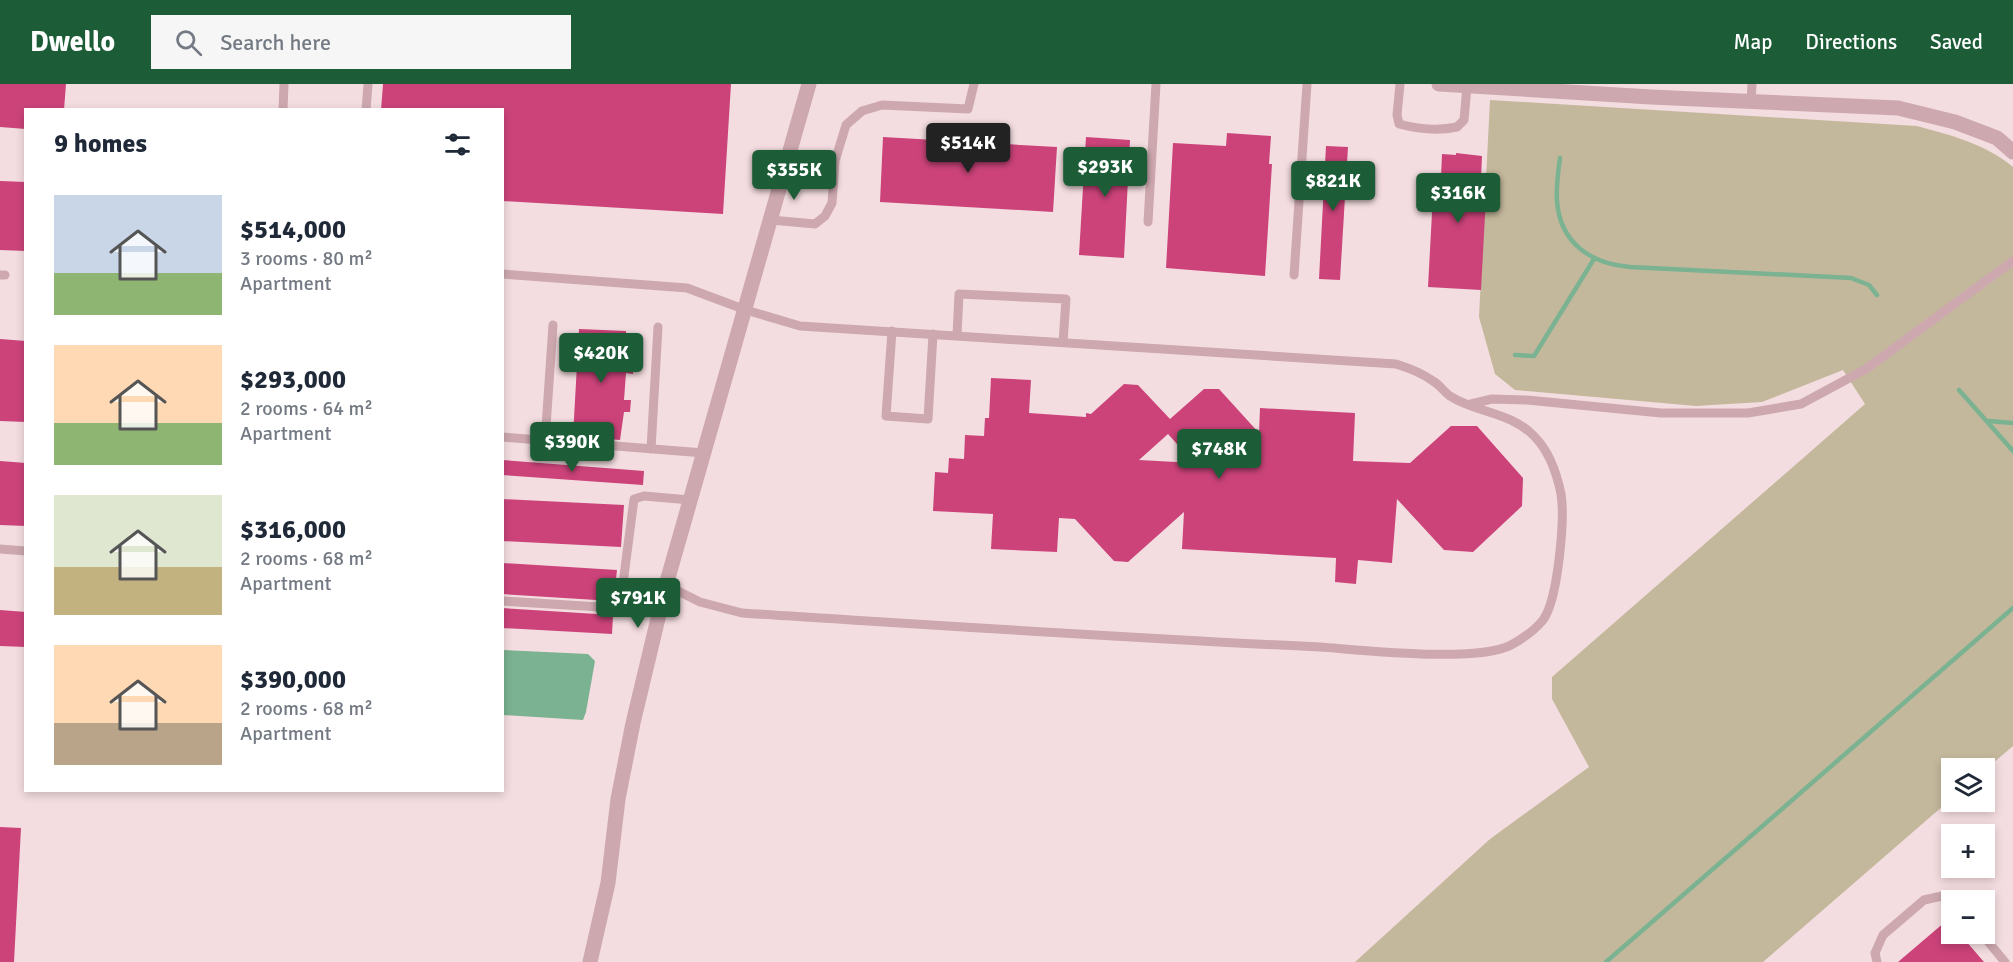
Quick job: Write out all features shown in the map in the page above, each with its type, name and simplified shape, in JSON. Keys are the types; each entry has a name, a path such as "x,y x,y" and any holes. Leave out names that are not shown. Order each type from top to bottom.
{"street":[{"path":"590,962 608,883 618,799 666,585 809,84"},
{"path":"1439,84 1898,108 1960,123 1997,138 2013,152"}],"lane":[{"path":"283,108 285,84"},
{"path":"366,108 368,84"},
{"path":"771,220 815,224 825,216 832,203 835,161 846,125 862,111 882,105 968,109 974,84"},
{"path":"1148,222 1156,84"},
{"path":"1294,275 1306,84"},
{"path":"1400,84 1397,115 1400,124 1410,127 1446,129 1457,127 1464,120 1467,86"},
{"path":"1751,102 1752,84"},
{"path":"1470,405 1492,399 1527,399 1661,413 1748,413 1801,404 1866,369 2013,261"},
{"path":"504,274 687,288 746,310 800,326 1396,364 1435,381 1450,396 1507,418 1534,436 1551,461 1561,496 1559,563 1551,604 1544,620 1508,647 1489,653 1441,654 742,613 699,602 666,585"},
{"path":"957,335 959,294 1066,299 1064,342"},
{"path":"545,441 553,324"},
{"path":"651,449 658,327"},
{"path":"892,331 886,416 928,419 933,334"},
{"path":"504,437 704,453"},
{"path":"504,601 615,608 621,599 634,499 644,496 690,500"},
{"path":"0,549 24,551"},
{"path":"1876,962 1875,953 1883,934 1924,900 1941,896"},
{"path":"1990,944 2005,962"}],"shaded area":[{"path":"1490,100 1917,126 1979,146 2013,167 2013,746 1995,761 1995,758 1941,758 1941,808 1763,962 1355,962 1490,839 1589,767 1552,699 1552,677 1865,404 1843,370 1762,402 1696,406 1515,390 1495,374 1479,317"},
{"path":"504,650 588,654 595,661 583,720 504,715"}],"building":[{"path":"0,84 66,84 64,108 24,108 24,129 0,127"},
{"path":"383,84 731,84 723,214 504,201 504,108 381,108"},
{"path":"1227,133 1271,136 1269,164 1272,164 1265,276 1166,268 1173,143 1226,146"},
{"path":"883,137 1057,147 1053,212 880,202"},
{"path":"1086,137 1130,140 1124,258 1079,255"},
{"path":"1326,146 1348,147 1340,280 1319,279"},
{"path":"1456,153 1482,156 1481,179 1487,179 1481,290 1428,287 1434,176 1441,177 1442,154 1456,155"},
{"path":"0,181 24,182 24,251 0,250"},
{"path":"579,329 626,331 627,361 633,362 633,374 626,373 624,400 631,400 630,412 624,412 620,440 573,436"},
{"path":"0,339 24,341 24,422 0,421"},
{"path":"991,378 1031,380 1029,413 1086,417 1086,413 1091,414 1124,384 1138,385 1170,419 1204,389 1219,389 1259,433 1260,408 1355,413 1353,461 1410,463 1451,426 1477,426 1523,478 1522,506 1473,552 1444,550 1397,499 1392,563 1358,560 1356,584 1335,582 1336,558 1182,549 1184,512 1128,562 1114,561 1075,519 1059,518 1057,552 991,549 993,514 933,511 935,472 948,473 949,458 964,459 965,435 984,436 985,418 989,418","holes":["1168,434 1194,463 1139,460"]},
{"path":"504,460 644,471 643,485 504,475"},
{"path":"0,461 24,463 24,526 0,525"},
{"path":"504,499 624,505 621,547 504,541"},
{"path":"504,563 617,570 612,601 504,594"},
{"path":"504,608 613,615 612,634 504,628"},
{"path":"0,610 24,612 24,647 0,646"},
{"path":"0,827 21,828 14,962 0,962"},
{"path":"1941,925 1941,944 1968,944 1984,962 1898,962"}],"waterway":[{"path":"1560,158 1557,185 1559,216 1571,240 1591,256 1616,265 1630,267 1851,278 1869,285 1877,295"},
{"path":"1515,355 1534,356 1594,259"},
{"path":"1959,390 2013,451"},
{"path":"1989,421 2013,423"},
{"path":"1606,962 2013,608"}]}
